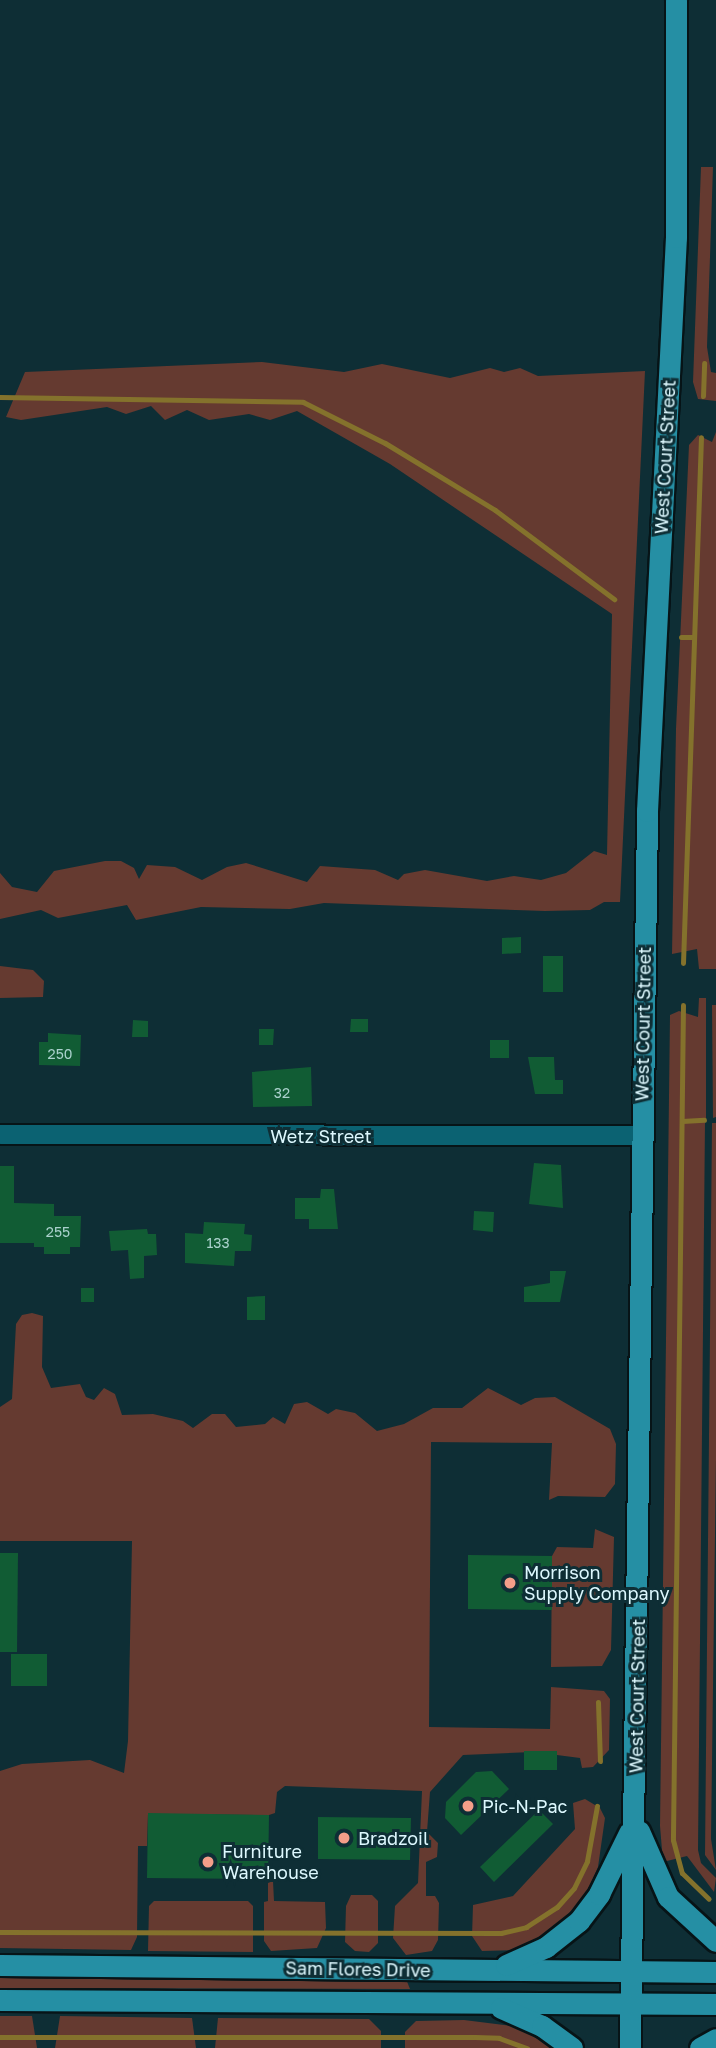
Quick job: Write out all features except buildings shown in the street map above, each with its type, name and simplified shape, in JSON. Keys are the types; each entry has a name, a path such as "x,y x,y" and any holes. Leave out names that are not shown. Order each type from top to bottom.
{"main road":[{"name":"West Court Street","path":"630,2048 647,810 676,237 676,0"},
{"path":"635,1818 645,1852 668,1897 716,1941"},
{"path":"478,1970 533,1954 579,1921 609,1875 635,1818"},
{"name":"Sam Flores Drive","path":"0,1965 716,1972"},
{"name":"Sam Flores Drive","path":"0,2000 716,2004"},
{"path":"479,2003 526,2018 572,2048"},
{"path":"699,2048 716,2039"}],"street":[{"name":"Wetz Street","path":"0,1134 642,1135"}],"shaded area":[{"path":"701,167 713,167 707,347 711,372 716,373 716,401 698,399 693,382"},
{"path":"262,362 344,372 382,364 450,378 490,368 504,372 520,368 538,376 645,371 620,902 604,902 590,910 545,911 324,903 290,909 201,907 136,920 127,905 58,918 41,910 0,919 0,873 12,887 37,892 54,871 105,861 121,861 134,868 139,879 147,865 175,867 202,880 227,867 246,863 307,882 320,866 375,870 398,880 404,874 425,870 487,881 514,876 541,880 566,873 594,851 607,855 612,614 390,464 297,411 270,420 249,414 209,420 187,410 165,420 151,406 126,414 107,407 21,420 6,417 25,372"},
{"path":"716,432 716,969 699,969 697,949 672,954 676,729 689,445 698,435 712,442"},
{"path":"0,966 33,970 44,981 43,997 0,998"},
{"path":"699,998 706,998 706,1118 700,1120 705,1121 698,1850 701,1863 716,1878 714,1892 687,1856 663,1862 660,1826 670,1015 679,1011 698,1017"},
{"path":"712,1005 716,1005 716,1117 713,1118"},
{"path":"712,1123 716,1123 716,1459 711,1839 716,1870 705,1855"},
{"path":"32,1313 43,1316 42,1367 51,1388 80,1384 86,1397 94,1400 104,1388 115,1394 122,1415 153,1414 183,1421 193,1428 212,1414 225,1414 236,1427 265,1424 273,1417 285,1424 294,1404 307,1402 328,1414 336,1409 355,1413 377,1431 404,1424 433,1408 462,1408 488,1388 521,1405 535,1398 555,1397 610,1429 616,1444 615,1484 605,1497 558,1496 549,1500 552,1443 431,1442 429,1727 550,1729 551,1687 604,1691 610,1699 609,1750 593,1767 582,1768 580,1758 557,1755 556,1751 463,1755 430,1792 427,1832 438,1843 437,1857 426,1862 426,1896 435,1896 439,1903 438,1940 432,1951 406,1955 393,1938 395,1906 418,1883 422,1791 285,1786 277,1792 275,1813 269,1815 148,1814 147,1846 138,1846 137,1937 131,1950 0,1948 0,1771 22,1764 90,1760 124,1773 128,1741 132,1541 0,1541 0,1407 12,1399 16,1324 22,1315"},
{"path":"595,1529 614,1537 611,1650 602,1666 551,1667 552,1556 557,1547 593,1548"},
{"path":"585,1799 600,1808 605,1818 598,1867 583,1902 568,1920 560,1922 560,1927 540,1940 515,1950 482,1951 472,1936 473,1905 513,1896 575,1829 573,1803"},
{"path":"273,1881 274,1901 325,1902 326,1928 317,1948 271,1951 264,1941 264,1902 268,1901 268,1883"},
{"path":"351,1895 372,1895 378,1901 378,1943 369,1952 355,1951 345,1942 346,1906"},
{"path":"154,1901 248,1901 253,1906 253,1952 148,1951 149,1906"},
{"path":"0,1975 406,1979 410,1989 0,1988"},
{"path":"0,2016 32,2016 37,2048 0,2048"},
{"path":"60,2016 192,2018 196,2048 55,2048"},
{"path":"218,2018 369,2019 381,2031 381,2048 215,2048"},
{"path":"464,2020 519,2027 559,2048 405,2048 405,2032 416,2021"}],"waterway":[{"path":"703,396 704,363"},
{"path":"0,397 303,402 385,443 495,510 614,599"},
{"path":"683,963 701,437"},
{"path":"681,637 693,637"},
{"path":"683,1005 673,1840 682,1873 709,1899"},
{"path":"682,1121 704,1120"},
{"path":"598,1702 600,1761"},
{"path":"0,1932 501,1933 526,1927 557,1907 574,1888 587,1861 597,1806"},
{"path":"0,2037 475,2037 499,2038 527,2048"}],"place":[{"name":"Morrison Supply Company","path":"510,1583"},
{"name":"Pic-N-Pac","path":"468,1806"},
{"name":"Bradzoil","path":"344,1838"},
{"name":"Furniture Warehouse","path":"208,1862"}]}
